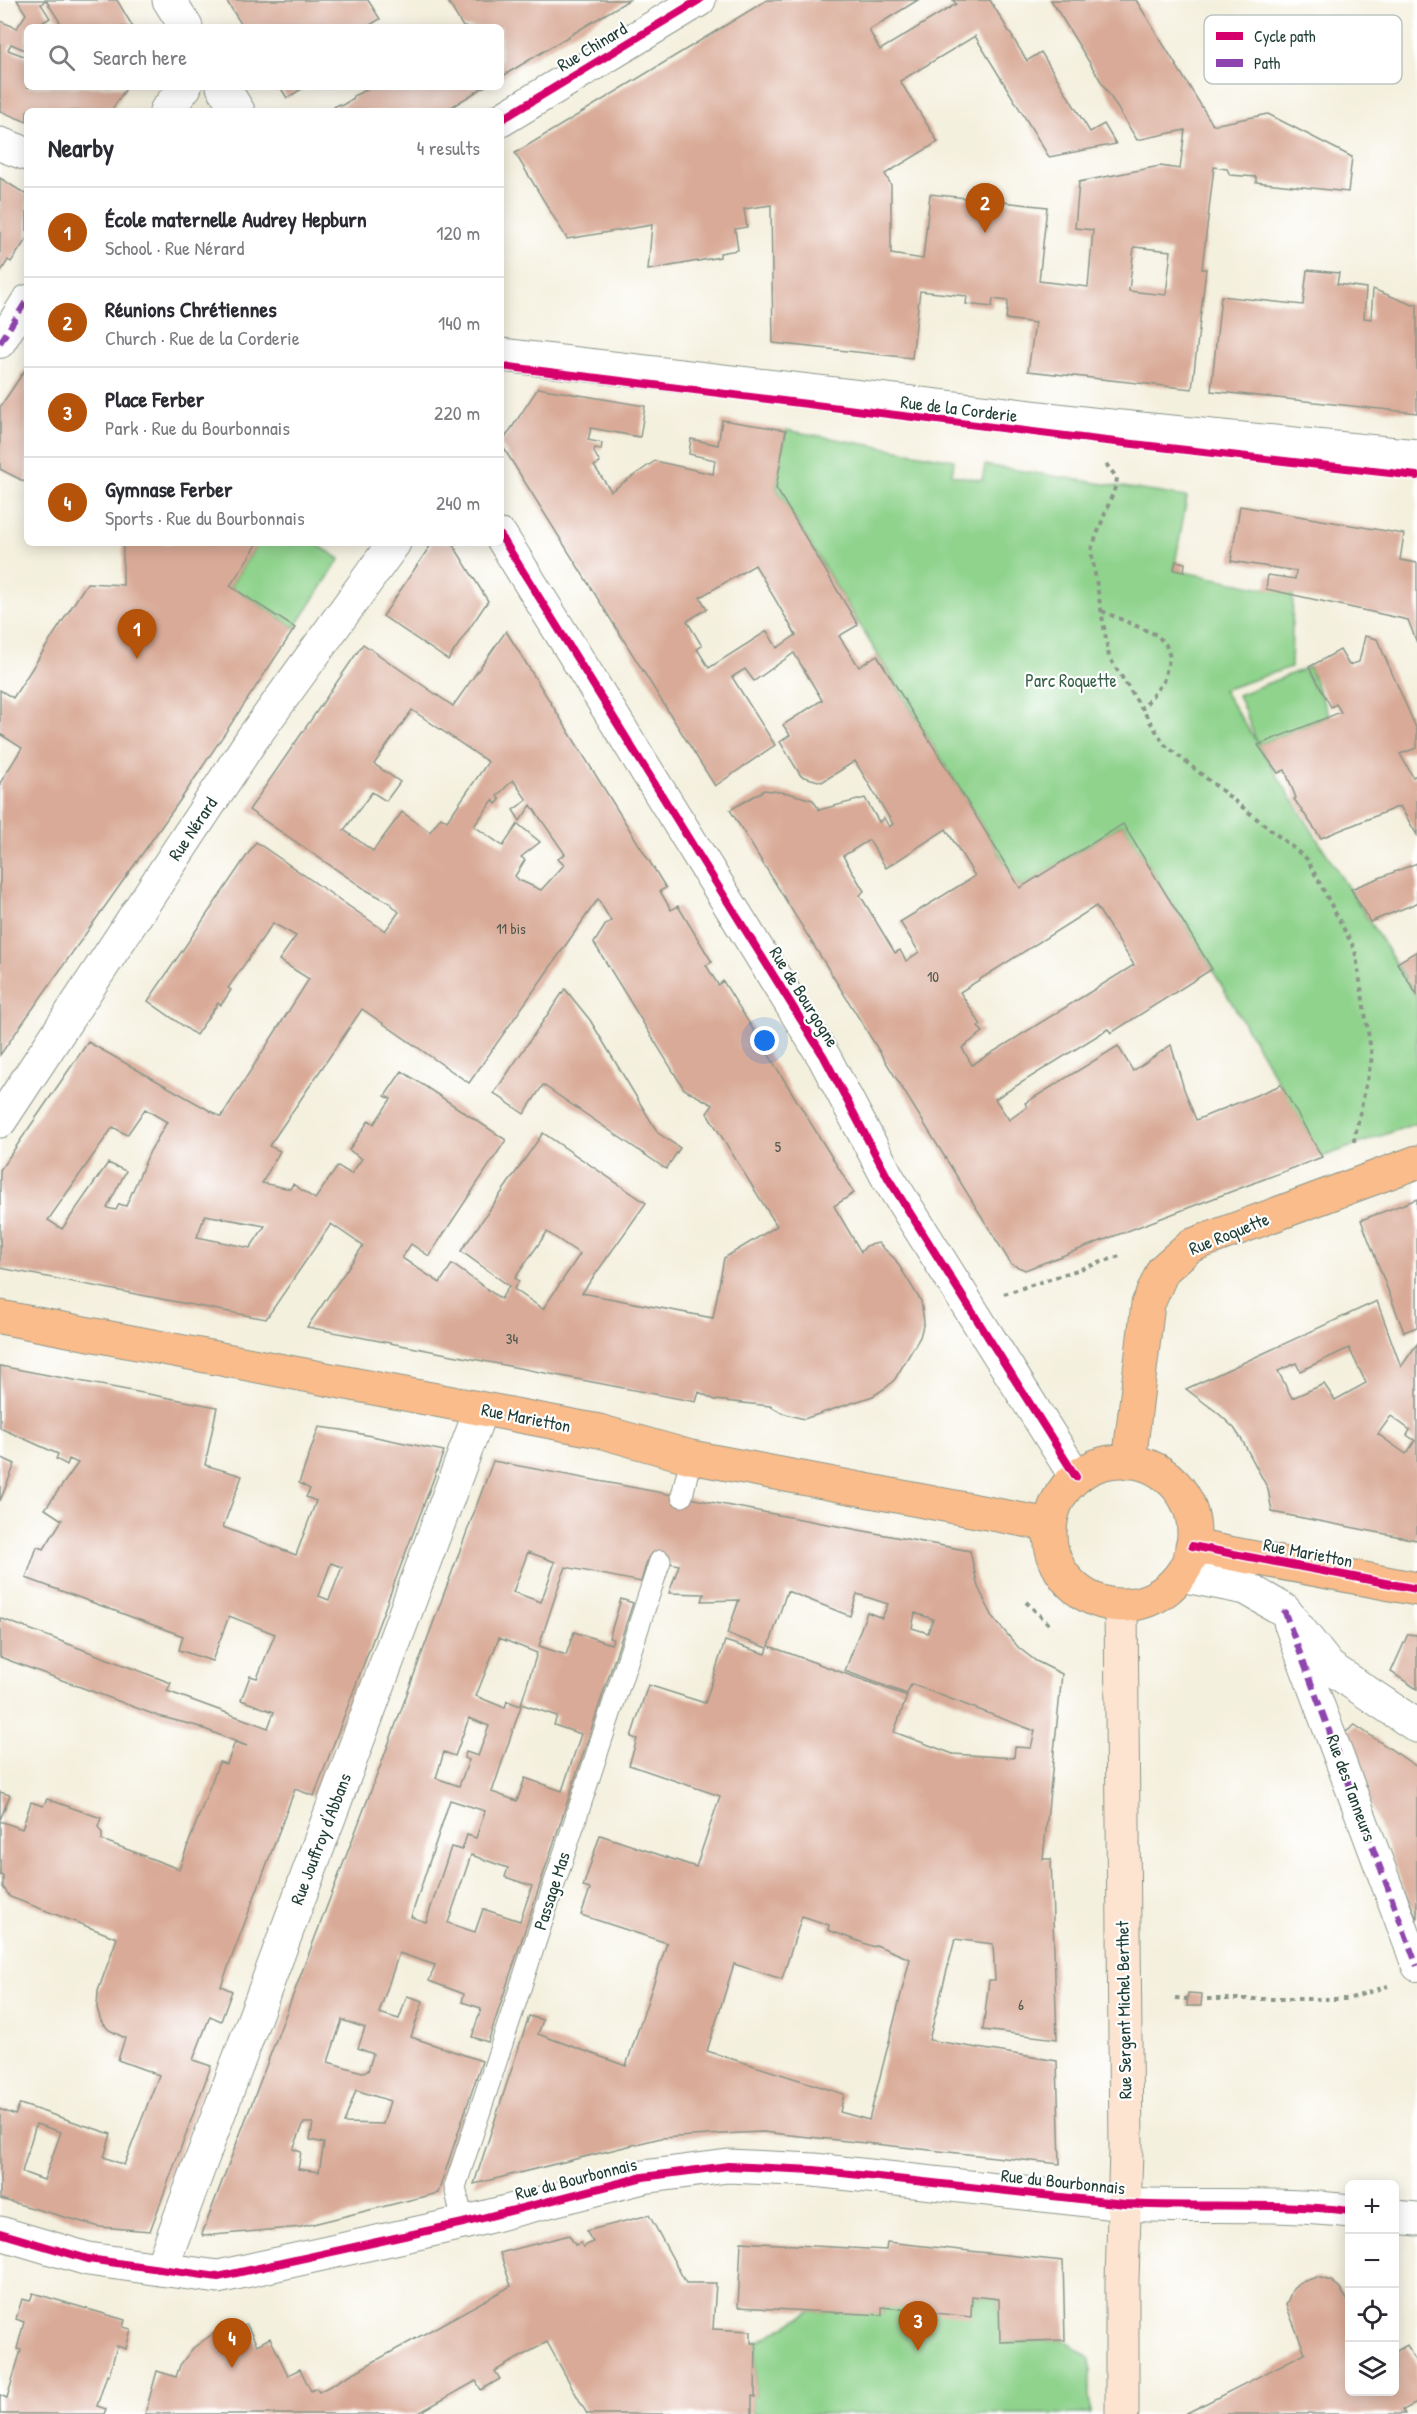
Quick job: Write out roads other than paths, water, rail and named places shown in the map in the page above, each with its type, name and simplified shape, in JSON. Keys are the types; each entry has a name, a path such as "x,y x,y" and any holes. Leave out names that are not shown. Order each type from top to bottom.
{"main road":[{"name":"Rue Roquette","path":"1129,1462 1148,1304 1163,1270 1190,1246 1417,1162"},
{"name":"Rue Marietton","path":"0,1317 599,1431 691,1457 1050,1525"},
{"path":"1129,1462 1148,1467 1165,1476 1179,1490 1189,1507 1193,1527 1187,1560 1165,1591 1144,1602 1121,1606 1098,1602 1077,1590 1060,1572 1051,1550 1050,1525 1054,1507 1063,1491 1076,1477 1092,1468 1110,1463 1129,1462"},
{"name":"Rue Marietton","path":"1187,1560 1417,1589"},
{"name":"Rue Sergent Michel Berthet","path":"1121,1606 1126,2150 1122,2414"}],"street":[{"path":"169,0 184,24"},
{"name":"Rue Chinard","path":"504,118 699,0"},
{"path":"168,108 182,90"},
{"path":"225,90 236,108"},
{"path":"0,144 24,153"},
{"path":"0,343 24,305"},
{"name":"Rue de la Corderie","path":"504,355 1100,425 1417,456"},
{"name":"Rue de Bourgogne","path":"504,541 824,1057 888,1178 1076,1477"},
{"name":"Rue Nérard","path":"0,1121 252,740 392,546"},
{"name":"Rue Jouffroy d'Abbans","path":"161,2269 481,1409"},
{"path":"1187,1560 1246,1587 1284,1610 1329,1667 1417,1726"},
{"name":"Rue des Tanneurs","path":"1284,1610 1407,1975"},
{"name":"Rue du Bourbonnais","path":"2,2238 88,2259 218,2277 463,2223 644,2177 729,2166 814,2170 1125,2204 1310,2206 1345,2210"},
{"path":"1399,2217 1417,2219"}],"lane":[{"path":"682,1496 691,1457"},
{"name":"Passage Mas","path":"463,2223 455,2187 660,1561"}],"place":[{"name":"Réunions Chrétiennes","path":"985,233"},
{"name":"École maternelle Audrey Hepburn","path":"137,659"},
{"name":"Place Ferber","path":"918,2351"},
{"name":"Gymnase Ferber","path":"232,2368"}],"park label":[{"name":"Parc Roquette","path":"1071,681"}]}
